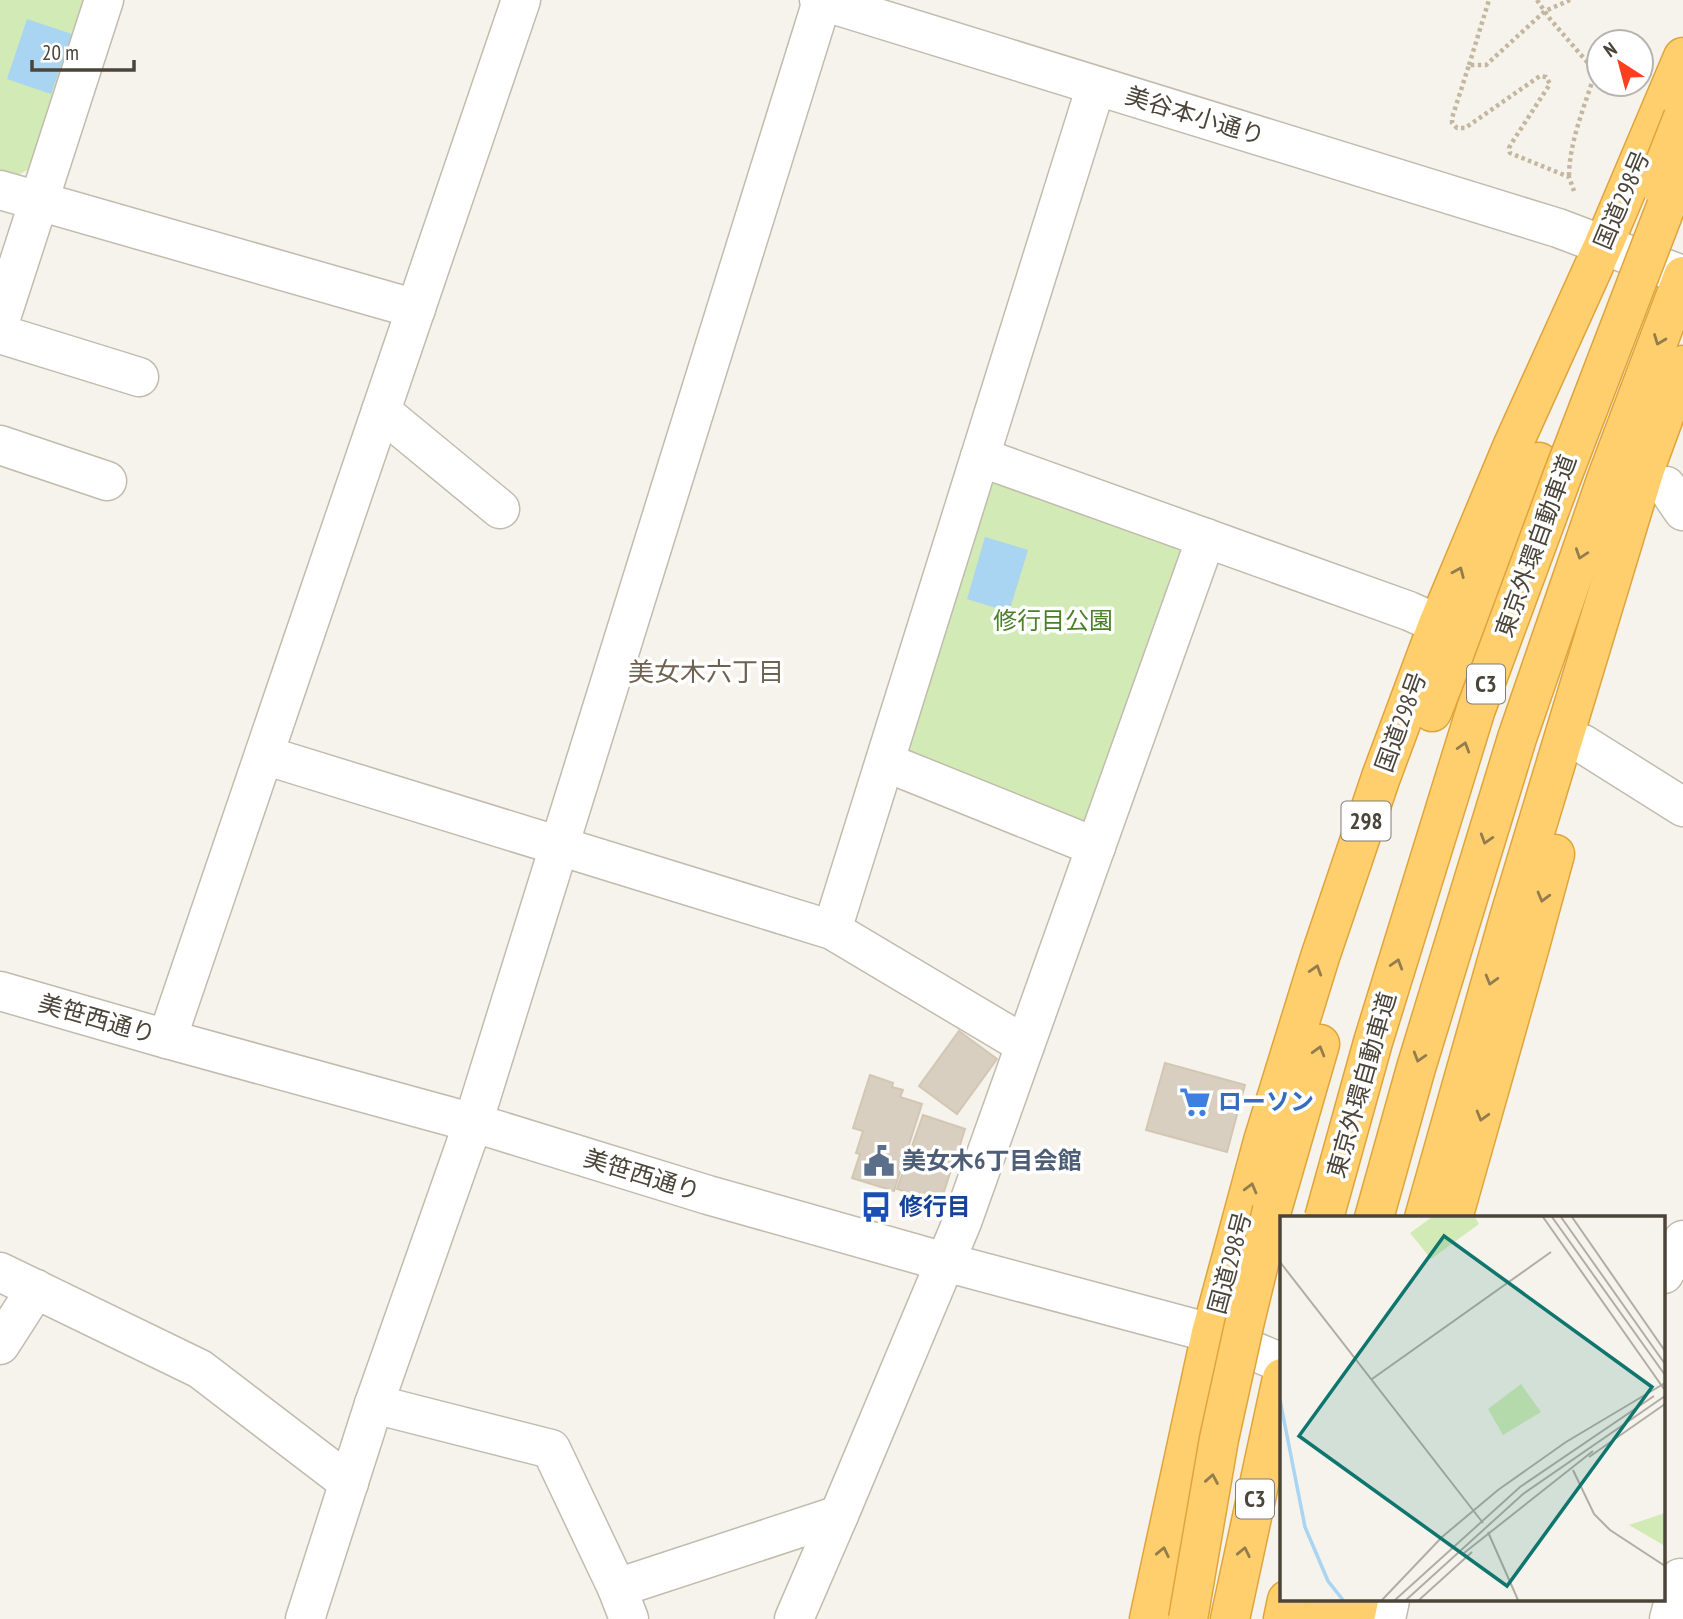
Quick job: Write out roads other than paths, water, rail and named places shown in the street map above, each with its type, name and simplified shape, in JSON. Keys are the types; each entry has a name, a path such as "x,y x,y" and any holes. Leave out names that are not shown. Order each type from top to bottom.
{"highway":[{"name":"国道298号","path":"1147,1615 1211,1333 1263,1141 1320,957 1381,777 1438,624 1512,447 1587,239 1683,57"},
{"path":"1188,1619 1219,1439 1272,1210 1329,1014 1393,818 1439,694 1485,583 1596,335 1683,117"},
{"name":"東京外環自動車道","path":"1325,1216 1373,1042 1476,709 1683,162"},
{"name":"東京外環自動車道","path":"1375,1216 1419,1055 1517,738 1606,480 1683,276"},
{"path":"1425,1216 1509,918 1645,470 1683,365"},
{"path":"1454,1216 1530,946 1583,744 1674,499 1683,433"},
{"name":"C3","path":"1230,1619 1280,1387"},
{"path":"1321,1619 1325,1602"},
{"path":"1354,1619 1358,1602"}],"street":[{"path":"0,321 104,0"},
{"path":"167,1039 521,0"},
{"path":"305,1619 374,1404 473,1123 821,1"},
{"name":"美谷本小通り","path":"821,1 1587,239 1683,276"},
{"path":"832,930 1096,86"},
{"path":"0,190 416,309"},
{"path":"0,334 139,377"},
{"path":"381,411 500,509"},
{"path":"0,445 107,481"},
{"path":"980,457 1409,611 1438,624"},
{"path":"794,1619 962,1222 1206,538"},
{"path":"1583,744 1683,807"},
{"path":"264,755 832,930 1025,1045"},
{"path":"885,762 1096,847"},
{"name":"美笹西通り","path":"0,991 473,1123 708,1195 945,1262 1211,1333 1280,1362"},
{"path":"1666,1270 1683,1240"},
{"path":"0,1272 200,1369 349,1483"},
{"path":"0,1346 36,1289"},
{"path":"374,1404 551,1449 623,1603 839,1516"},
{"path":"1669,1619 1676,1575"}],"water":[{"path":"27,19 72,34 51,94 7,79"},
{"path":"985,537 1028,550 1009,612 967,599"}],"place":[{"name":"ローソン","path":"1195,1102"},
{"name":"美女木6丁目会館","path":"879,1161"},
{"name":"修行目","path":"876,1207"}],"district":[{"name":"美女木六丁目","path":"706,672"}],"park label":[{"name":"修行目公園","path":"1053,621"}]}
